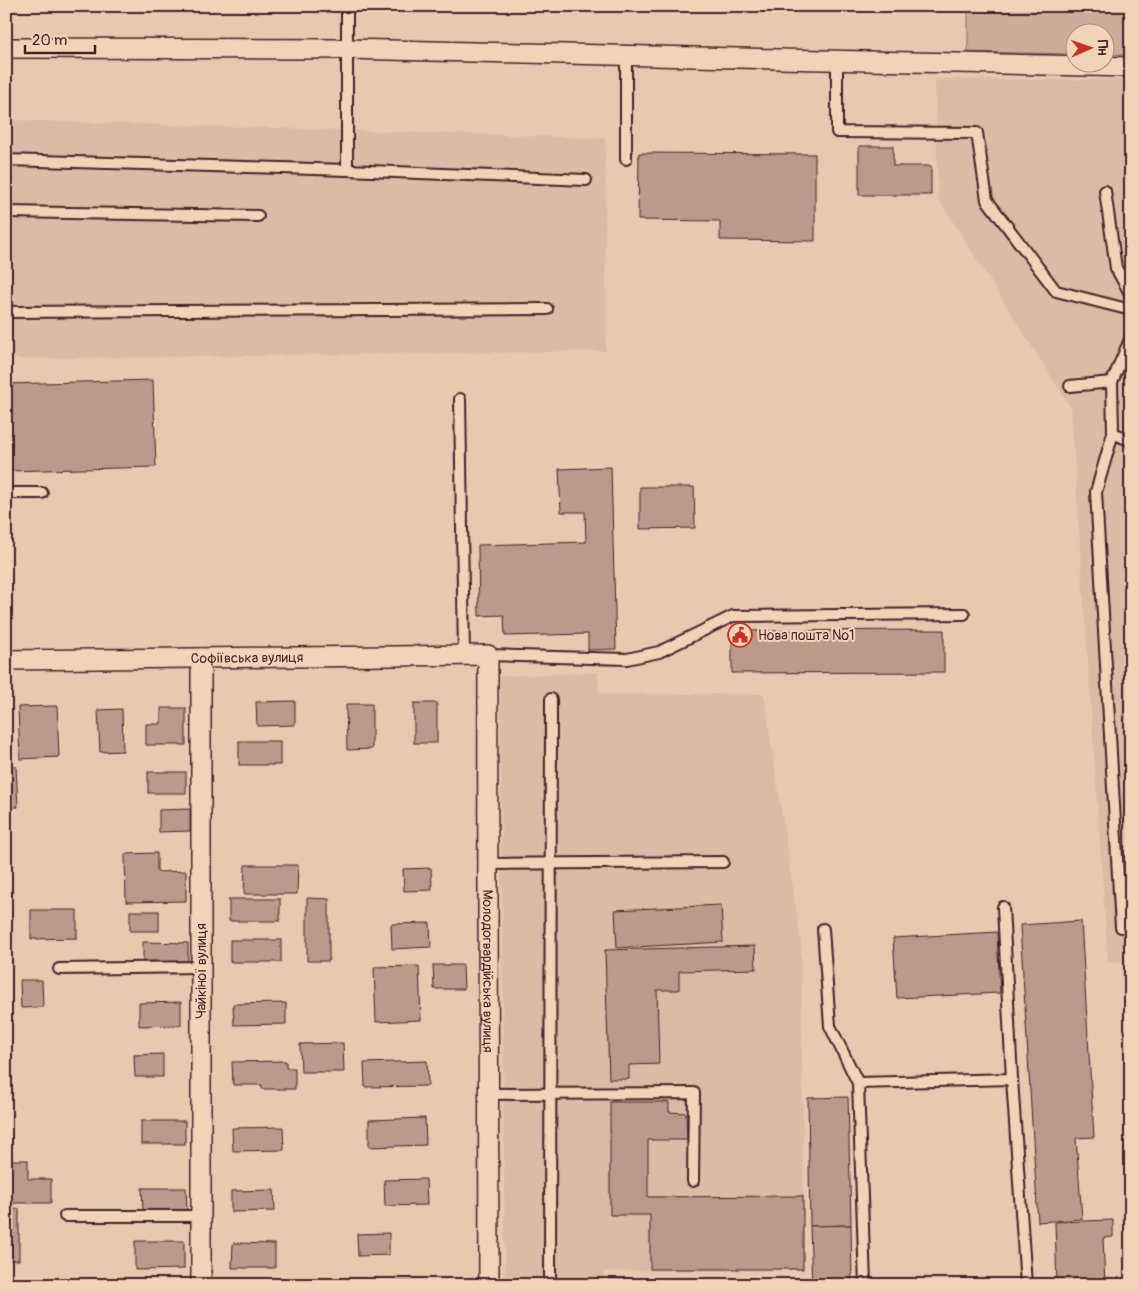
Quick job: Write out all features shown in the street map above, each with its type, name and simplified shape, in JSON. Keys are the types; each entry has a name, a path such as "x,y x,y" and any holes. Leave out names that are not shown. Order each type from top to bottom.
{"street":[{"path":"6,48 346,49 1131,66"},
{"name":"Софіївська вулиця","path":"6,660 488,655"},
{"name":"Молодогвардійська вулиця","path":"488,655 489,1285"},
{"name":"Чайкіної вулиця","path":"201,658 201,1285"}],"lane":[{"path":"347,6 347,170"},
{"path":"626,55 626,159"},
{"path":"836,60 838,132 976,133 988,200 1056,291 1131,310"},
{"path":"6,160 347,170 586,180"},
{"path":"1105,190 1116,268 1131,295"},
{"path":"6,212 258,216"},
{"path":"6,312 547,308"},
{"path":"1121,927 1096,492 1113,433 1112,382 1131,337"},
{"path":"1070,386 1112,382"},
{"path":"460,399 464,655"},
{"path":"1113,433 1131,441"},
{"path":"6,493 42,493"},
{"path":"488,655 627,659 659,652 733,616 964,614"},
{"path":"550,1285 551,699"},
{"path":"487,864 723,862"},
{"path":"1003,907 1026,1285"},
{"path":"823,929 830,1026 858,1083 865,1285"},
{"path":"59,969 201,967"},
{"path":"858,1083 1012,1079"},
{"path":"489,1094 694,1093 693,1181"},
{"path":"65,1216 201,1216"}],"shaded area":[{"path":"968,6 1131,6 1131,55 1114,54 1114,22 1064,22 1064,54 968,52"},
{"path":"935,79 1131,80 1131,962 1108,963 1071,408 938,198"},
{"path":"6,120 605,138 606,351 6,359"},
{"path":"598,672 599,694 764,694 801,943 804,1270 604,1271 603,1285 505,1285 500,676"}],"building":[{"path":"462,6 905,6 905,11 462,8"},
{"path":"859,146 893,146 893,166 931,166 931,195 859,195"},
{"path":"639,153 815,154 815,241 720,240 720,221 638,220"},
{"path":"153,380 156,467 6,471 6,384"},
{"path":"611,467 616,649 588,650 588,634 505,636 504,615 479,616 478,545 586,542 585,512 561,512 559,469"},
{"path":"640,487 694,487 695,528 640,529"},
{"path":"944,630 944,672 732,673 732,631"},
{"path":"295,701 295,725 257,726 256,702"},
{"path":"414,703 437,703 437,743 414,743"},
{"path":"346,704 372,704 372,749 347,750"},
{"path":"57,706 59,757 20,759 18,707"},
{"path":"161,708 186,708 186,745 146,745 146,724 161,724"},
{"path":"122,709 123,751 100,752 98,710"},
{"path":"239,741 280,741 280,765 239,765"},
{"path":"6,766 16,766 18,807 6,807"},
{"path":"148,772 186,772 186,793 148,793"},
{"path":"190,809 190,831 159,832 159,810"},
{"path":"157,853 157,872 186,871 186,901 126,902 125,854"},
{"path":"245,865 298,865 297,894 244,894"},
{"path":"431,868 432,890 404,891 403,869"},
{"path":"307,898 329,899 329,961 307,961"},
{"path":"229,899 280,899 280,921 229,921"},
{"path":"721,905 723,942 617,948 615,910"},
{"path":"31,910 77,910 77,938 31,939"},
{"path":"130,911 159,911 159,931 130,931"},
{"path":"1081,921 1094,1137 1076,1138 1082,1219 1038,1222 1020,925"},
{"path":"430,923 431,947 392,949 391,924"},
{"path":"997,932 1000,993 897,998 893,938"},
{"path":"230,940 281,940 281,962 230,962"},
{"path":"143,942 188,943 188,962 143,961"},
{"path":"755,946 756,969 679,971 679,990 657,990 659,1064 629,1065 629,1079 609,1079 605,950"},
{"path":"433,965 463,965 464,989 434,989"},
{"path":"419,966 421,1020 376,1022 374,967"},
{"path":"20,980 42,980 43,1007 21,1008"},
{"path":"181,1002 181,1025 139,1026 139,1003"},
{"path":"286,1003 286,1024 234,1025 233,1004"},
{"path":"343,1043 344,1072 301,1072 300,1044"},
{"path":"163,1054 163,1077 135,1077 134,1055"},
{"path":"286,1061 286,1068 295,1068 295,1089 262,1089 262,1085 233,1085 232,1062"},
{"path":"427,1061 428,1086 365,1087 364,1063"},
{"path":"848,1097 851,1225 810,1226 808,1098"},
{"path":"610,1102 669,1102 669,1112 686,1113 687,1140 648,1140 648,1197 803,1196 803,1269 650,1269 650,1215 610,1215"},
{"path":"425,1118 426,1145 369,1147 369,1120"},
{"path":"141,1121 185,1121 185,1144 141,1144"},
{"path":"283,1127 284,1150 233,1151 232,1128"},
{"path":"6,1160 28,1160 28,1179 51,1179 51,1203 6,1203"},
{"path":"426,1179 427,1205 385,1206 384,1180"},
{"path":"142,1188 186,1188 187,1211 143,1211"},
{"path":"274,1190 275,1211 231,1212 231,1191"},
{"path":"6,1209 19,1209 19,1260 6,1260"},
{"path":"1113,1220 1113,1237 1103,1238 1105,1285 1057,1285 1055,1222"},
{"path":"851,1225 852,1285 812,1285 810,1226"},
{"path":"389,1233 389,1255 358,1256 357,1234"},
{"path":"135,1241 184,1241 184,1269 135,1270"},
{"path":"233,1243 275,1244 275,1268 232,1268"},
{"path":"274,1279 337,1279 337,1285 274,1285"},
{"path":"609,1279 658,1279 658,1285 609,1285"},
{"path":"394,1281 420,1281 420,1285 394,1285"}],"place":[{"name":"Нова пошта №1","path":"740,635"}]}
